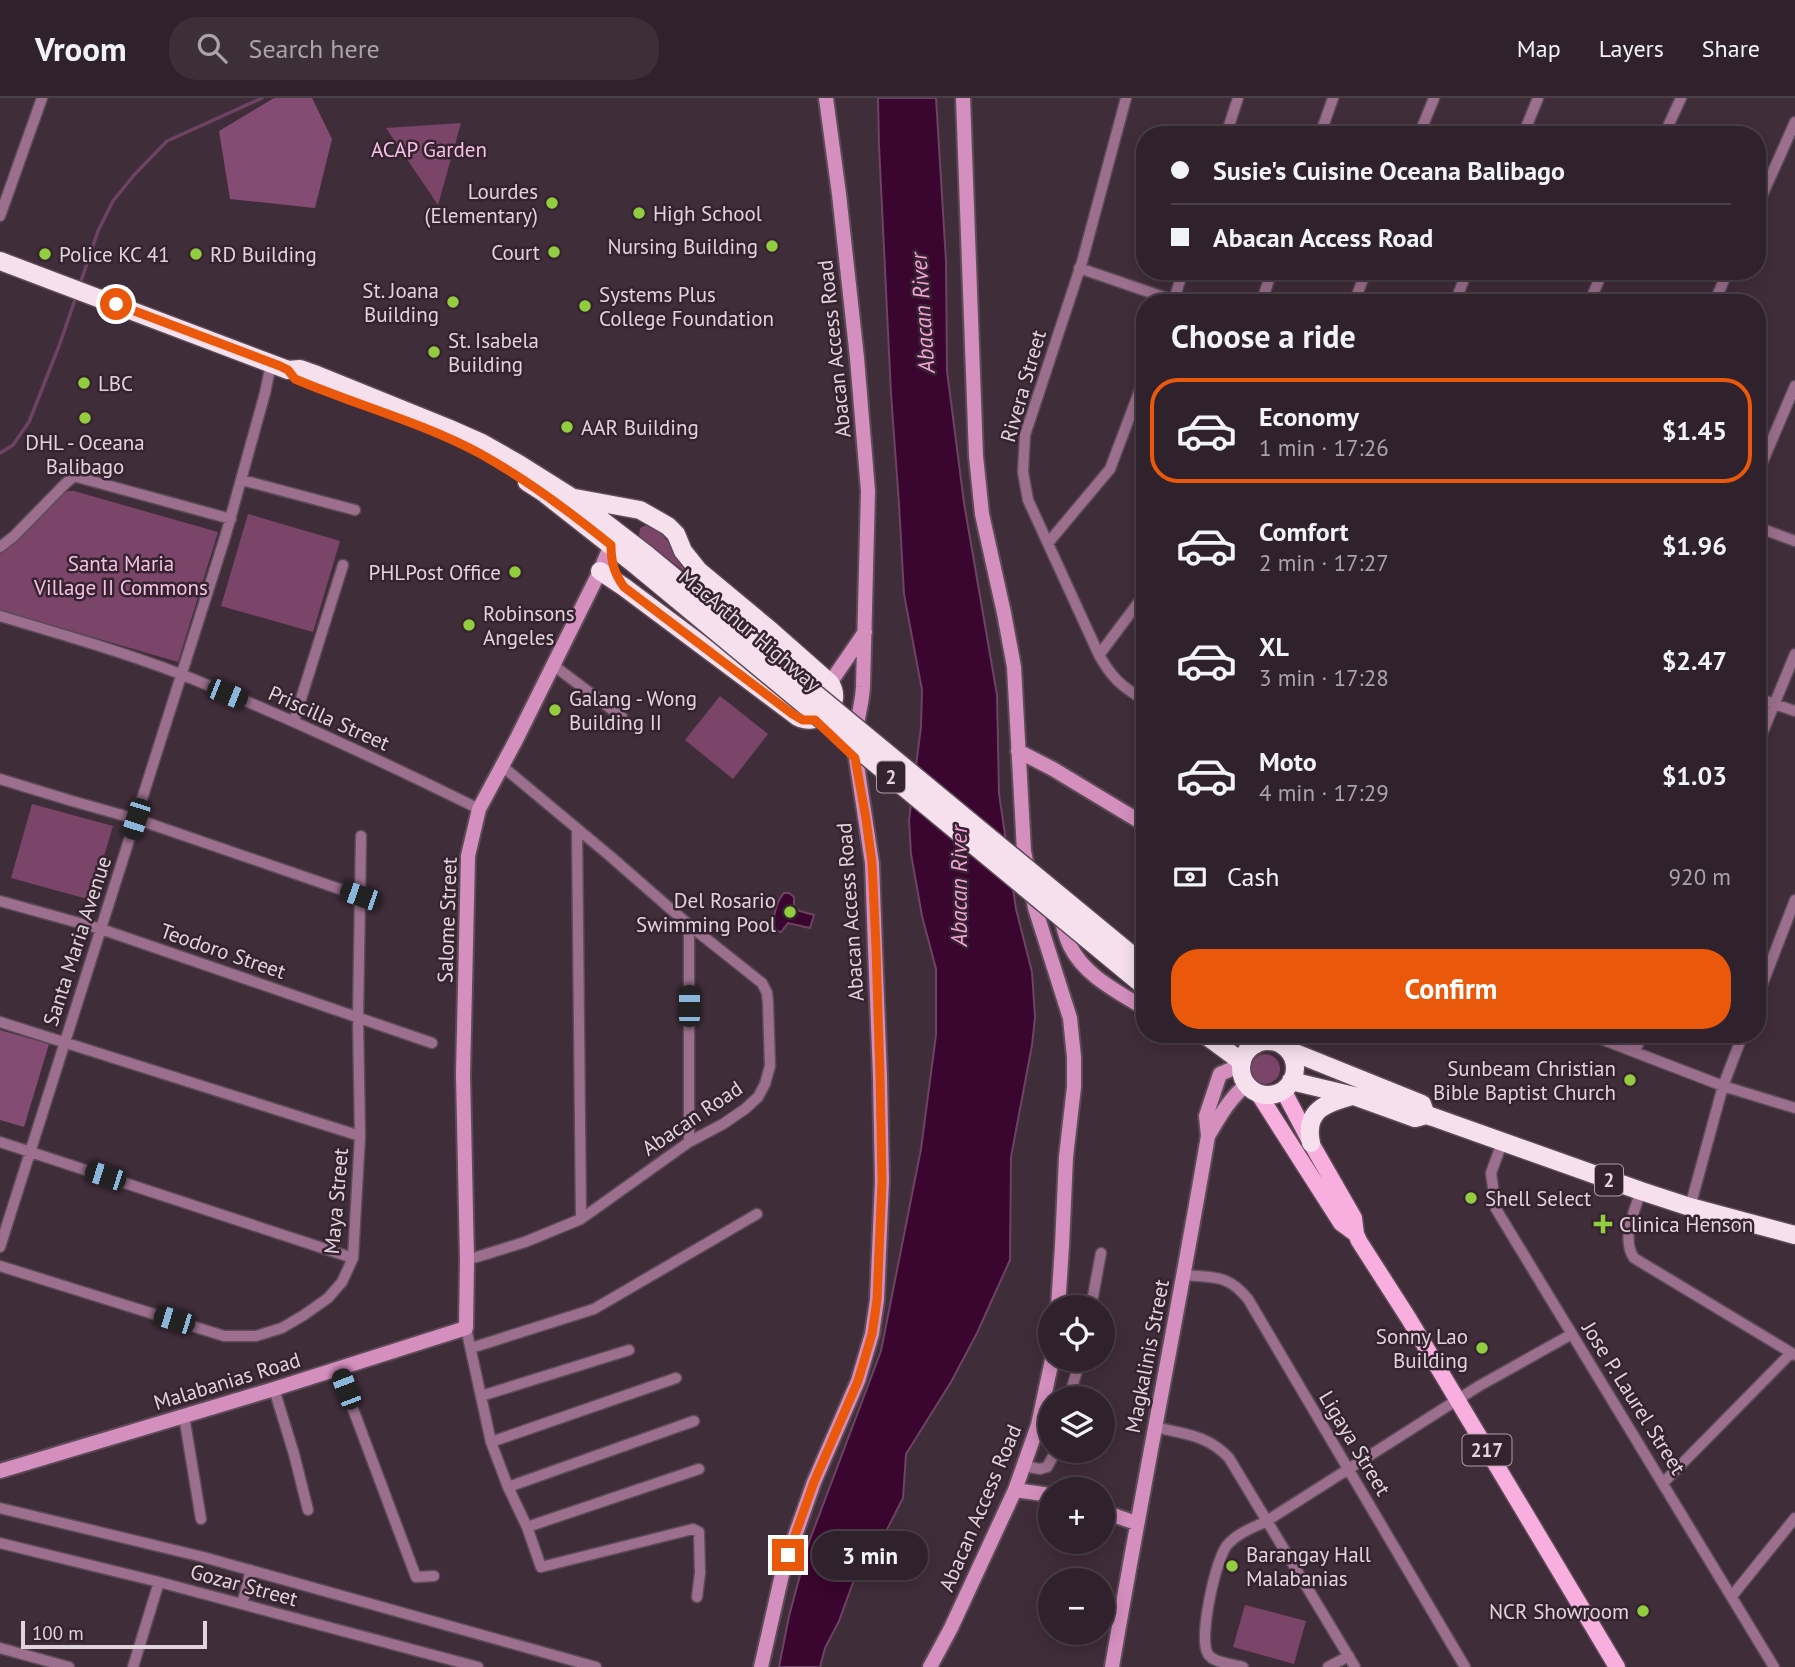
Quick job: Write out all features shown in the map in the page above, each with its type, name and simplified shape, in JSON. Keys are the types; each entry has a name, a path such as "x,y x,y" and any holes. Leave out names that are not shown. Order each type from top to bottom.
{"highway":[{"name":"MacArthur Highway","path":"0,261 280,367 300,369 317,375 448,428 501,454 573,498 1136,979"},
{"name":"MacArthur Highway","path":"280,367 295,379 433,432 478,453 544,493 611,545 640,556 1136,959"},
{"path":"573,498 640,510 672,530 683,551 699,571 830,683 835,699 826,713 815,720 803,720 600,571"},
{"path":"640,556 632,530 636,521 643,516 660,521"},
{"path":"611,545 611,564 624,587"},
{"path":"1215,1043 1242,1064"},
{"name":"2","path":"1252,1043 1262,1043"},
{"path":"1285,1043 1295,1065 1294,1074 1287,1086"},
{"name":"2","path":"1290,1043 1341,1071 1422,1104 1426,1115"},
{"path":"1253,1089 1242,1072 1242,1064 1245,1055 1255,1045"},
{"name":"2","path":"1253,1089 1271,1095 1287,1086 1354,1096 1415,1118 1426,1115 1641,1191 1795,1236"},
{"path":"1311,1143 1310,1126 1320,1107 1331,1101 1354,1096"}],"main road":[{"name":"217","path":"1287,1086 1311,1143 1354,1217 1356,1234"},
{"name":"217","path":"1253,1089 1341,1223 1356,1234 1617,1667"}],"street":[{"path":"0,216 42,98"},
{"name":"Abacan Access Road","path":"761,1667 793,1540 814,1482 858,1381 870,1343 875,1318 882,1181 872,863 855,758 855,734 862,703 868,491 858,358 826,98"},
{"path":"963,98 976,456 982,514 1015,681 1024,851 1035,908 1070,1017 1074,1058 1059,1295"},
{"name":"Rivera Street","path":"1126,98 1079,268 1026,435 1022,464 1028,500 1099,654 1110,674 1136,695"},
{"path":"1229,126 1238,98"},
{"path":"1323,126 1333,98"},
{"path":"1423,126 1434,98"},
{"path":"1527,126 1538,98"},
{"path":"1668,126 1681,98"},
{"path":"1766,187 1795,122"},
{"path":"1079,268 1153,294"},
{"name":"Santa Maria Avenue","path":"0,1247 231,519 265,393 280,367"},
{"path":"1766,454 1795,386"},
{"path":"1048,543 1110,469 1136,400"},
{"path":"0,547 73,477 231,519"},
{"path":"242,480 355,510"},
{"path":"1766,530 1795,541"},
{"name":"Salome Street","path":"466,1328 463,1074 468,856 479,809 611,545"},
{"path":"295,721 343,565"},
{"path":"1099,654 1136,605"},
{"name":"Priscilla Street","path":"0,616 182,675 295,721 479,809"},
{"path":"830,683 865,632"},
{"path":"1766,724 1795,654"},
{"path":"553,665 622,717"},
{"path":"1766,701 1795,710"},
{"path":"815,720 855,758"},
{"path":"1018,751 1136,819"},
{"name":"Abacan Road","path":"467,1260 525,1242 581,1219 689,1142 746,1109 758,1097 770,1066 768,1003 762,983 689,925 502,766"},
{"path":"0,779 136,819 360,896"},
{"path":"578,830 581,1219"},
{"name":"Maya Street","path":"0,1266 224,1336 256,1336 282,1328 328,1298 342,1282 353,1258 360,1136 358,1018 362,836"},
{"path":"1024,851 1058,909 1069,945 1084,967 1136,1003"},
{"path":"1766,975 1795,900"},
{"name":"Teodoro Street","path":"0,901 101,929 432,1043"},
{"path":"1035,908 1049,905 1058,909"},
{"path":"689,925 689,1142"},
{"path":"0,1022 360,1136"},
{"path":"1612,1043 1723,1086 1795,1108"},
{"path":"1635,1052 1638,1043"},
{"path":"1690,1207 1723,1086 1740,1043"},
{"name":"Magkalinis Street","path":"1112,1667 1208,1136 1206,1116 1220,1073 1242,1064"},
{"name":"Magkalinis Street","path":"1208,1136 1235,1094 1253,1089"},
{"path":"0,1142 353,1258"},
{"name":"Jose P. Laurel Street","path":"1503,1143 1491,1173 1496,1209 1774,1667"},
{"path":"1641,1191 1628,1242 1629,1251 1634,1258 1793,1354 1663,1483"},
{"path":"471,1348 594,1309 757,1214"},
{"path":"1093,1295 1101,1253"},
{"name":"Ligaya Street","path":"1184,1275 1225,1279 1238,1287 1248,1299 1465,1667"},
{"path":"466,1328 491,1442 540,1565 543,1568 690,1529 699,1532 700,1573 697,1597"},
{"name":"Malabanias Road","path":"0,1471 466,1328"},
{"path":"1243,1667 1213,1659 1207,1654 1204,1629 1218,1564 1226,1546 1239,1534 1268,1520 1479,1386 1572,1334"},
{"path":"481,1396 629,1350"},
{"path":"338,1369 416,1577 434,1576"},
{"name":"Abacan Access Road","path":"930,1667 1015,1490 1038,1425 1049,1372"},
{"path":"491,1442 676,1378"},
{"path":"274,1389 308,1510"},
{"path":"184,1416 201,1519"},
{"path":"508,1487 694,1421"},
{"path":"1155,1427 1209,1441 1229,1458 1355,1667"},
{"path":"1024,1466 1040,1469 1047,1467 1049,1463"},
{"path":"527,1527 699,1469"},
{"path":"1015,1490 1038,1493"},
{"path":"0,1508 203,1557 596,1667"},
{"path":"1115,1516 1136,1523"},
{"path":"1732,1596 1795,1518"},
{"name":"Gozar Street","path":"0,1543 159,1582 478,1667"},
{"path":"243,1604 251,1570"},
{"path":"132,1667 159,1582"},
{"path":"0,1648 69,1667"},
{"path":"1328,1667 1349,1656"}],"green space":[{"name":"ACAP Garden","path":"461,123 438,205 386,128"},
{"name":"Santa Maria Village II Commons","path":"68,491 218,532 178,662 0,610 0,549"},
{"path":"248,514 340,541 313,632 221,606"},
{"path":"648,524 657,529 704,587 639,536 640,528"},
{"path":"720,696 768,734 733,779 685,740"},
{"path":"32,804 113,826 91,900 11,878"},
{"path":"1265,1054 1276,1058 1280,1069 1276,1080 1265,1084 1254,1080 1250,1069 1254,1058"},
{"path":"1245,1605 1306,1621 1294,1664 1233,1647"}],"shaded area":[{"path":"274,98 312,98 332,139 315,208 230,199 219,131"},
{"path":"0,1030 49,1044 24,1127 0,1120"}],"water":[{"name":"Abacan River","path":"878,98 936,98 946,261 947,371 964,503 997,695 999,794 1016,909 1032,972 1035,1017 1011,1157 1010,1260 951,1382 906,1454 903,1498 879,1545 858,1569 839,1621 825,1648 820,1667 779,1667 789,1616 809,1542 881,1351 921,1149 936,1035 936,969 922,916 911,854 909,820 921,727 922,690 904,594 891,394"},
{"name":"Del Rosario Swimming Pool","path":"784,893 794,897 796,910 814,915 810,928 788,923 781,932 774,930 775,911"}],"waterway":[{"path":"79,287 98,231 113,201 134,175 167,141 262,98"},
{"path":"0,453 13,445 29,422 76,297"}],"place":[{"name":"Lourdes (Elementary)","path":"552,203"},
{"name":"High School","path":"639,213"},
{"name":"Nursing Building","path":"772,246"},
{"name":"Court","path":"554,252"},
{"name":"Police KC 41","path":"45,254"},
{"name":"RD Building","path":"196,254"},
{"name":"St. Joana Building","path":"453,302"},
{"name":"Systems Plus College Foundation","path":"585,306"},
{"name":"St. Isabela Building","path":"434,352"},
{"name":"LBC","path":"84,383"},
{"name":"DHL - Oceana Balibago","path":"85,418"},
{"name":"AAR Building","path":"567,427"},
{"name":"PHLPost Office","path":"515,572"},
{"name":"Robinsons Angeles","path":"469,625"},
{"name":"Galang - Wong Building II","path":"555,710"},
{"name":"Del Rosario Swimming Pool","path":"790,912"},
{"name":"Sunbeam Christian Bible Baptist Church","path":"1630,1080"},
{"name":"Shell Select","path":"1471,1198"},
{"name":"Clinica Henson","path":"1603,1224"},
{"name":"Sonny Lao Building","path":"1482,1348"},
{"name":"Barangay Hall Malabanias","path":"1232,1566"},
{"name":"NCR Showroom","path":"1643,1611"}],"route":[{"path":"116,304 280,366 288,370 295,379 433,432 478,453 544,493 611,545 611,564 624,587 791,713 803,720 815,720 855,758 872,863 876,947 882,1157 877,1300 872,1334 858,1381 814,1482 788,1555"}]}
